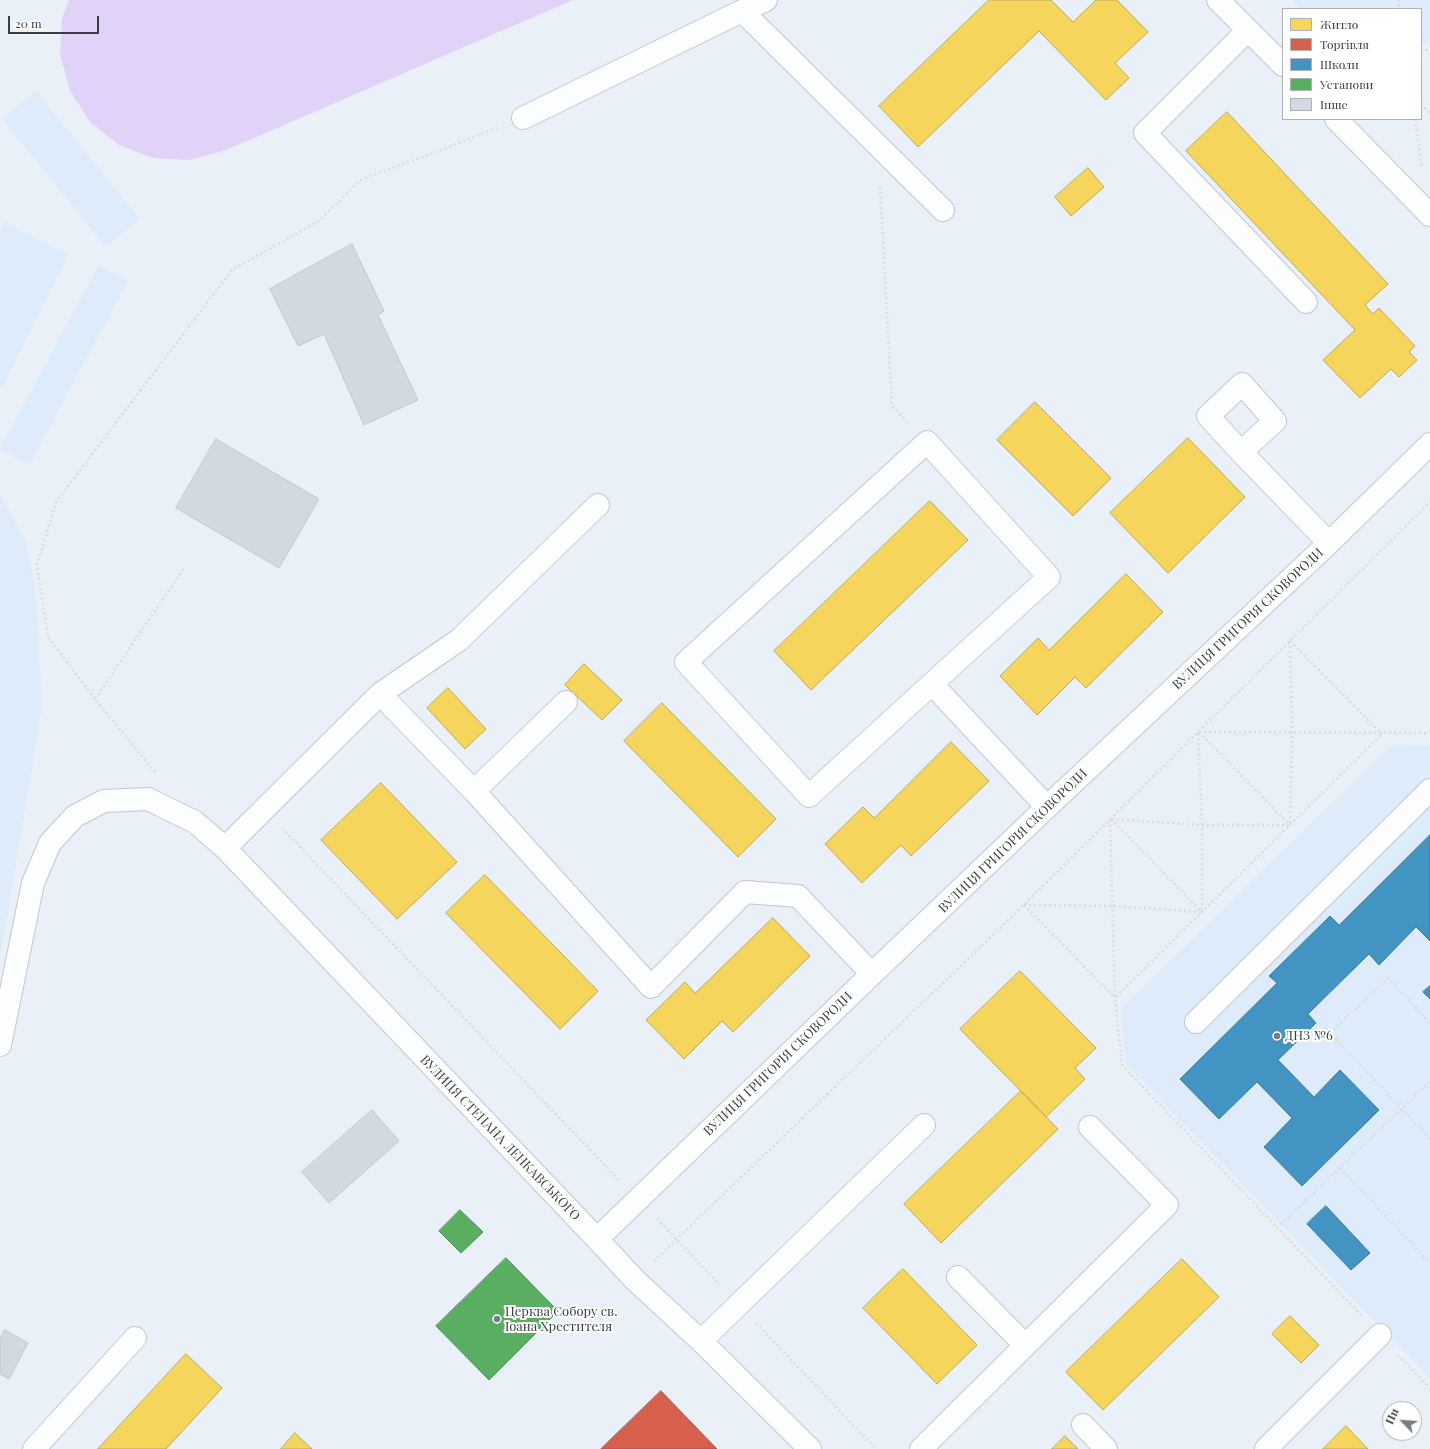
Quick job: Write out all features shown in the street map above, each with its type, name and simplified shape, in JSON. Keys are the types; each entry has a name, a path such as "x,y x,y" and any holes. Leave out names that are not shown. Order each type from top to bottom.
{"street":[{"path":"527,116 766,0"},
{"path":"1218,0 1282,64"},
{"path":"742,11 943,210"},
{"path":"1248,30 1145,133 1306,302"},
{"path":"1337,120 1430,215"},
{"path":"927,442 1049,577 932,684 809,796 686,662 927,442"},
{"name":"ВУЛИЦЯ ГРИГОРІЯ СКОВОРОДИ","path":"597,1239 1047,807 1329,543 1430,444"},
{"path":"1241,452 1329,543"},
{"path":"225,848 380,694 459,640 598,505"},
{"path":"932,684 1047,807"},
{"path":"380,694 474,791 650,986 745,892 798,896 872,974"},
{"path":"474,791 566,702"},
{"path":"1196,1022 1430,790"},
{"name":"ВУЛИЦЯ СТЕПАНА ЛЕНКАВСЬКОГО","path":"0,1045 33,883 50,843 75,816 104,801 148,799 195,822 225,848 635,1280 701,1341 810,1449"},
{"path":"701,1341 924,1125"},
{"path":"921,1449 1167,1205 1090,1127"},
{"path":"958,1277 1025,1345"},
{"path":"1266,1449 1380,1335"},
{"path":"34,1449 135,1338"},
{"path":"1083,1425 1106,1449"}],"path":[{"path":"1422,105 1430,113"},
{"path":"155,772 95,699 48,637 37,565 56,502 232,270 319,221 362,179 439,151 527,116"},
{"path":"878,146 892,406 927,442"},
{"path":"635,1280 1024,905 1430,502"},
{"path":"95,699 184,568"},
{"path":"1290,641 1292,732 1290,824"},
{"path":"1290,641 1382,734"},
{"path":"1198,732 1382,734 1430,733"},
{"path":"1198,732 1290,824"},
{"path":"1198,732 1202,825 1202,912"},
{"path":"1115,998 1382,734"},
{"path":"264,809 876,1449"},
{"path":"1110,819 1202,825 1290,824"},
{"path":"1110,819 1115,998 1122,1065 1430,1388"},
{"path":"1110,819 1202,912"},
{"path":"1024,905 1113,906 1202,912"},
{"path":"1024,905 1115,998"},
{"path":"1430,1023 1388,978 1330,1033 1430,1139"},
{"path":"1277,1228 1430,1082"},
{"path":"1340,1168 1430,1263"}],"shaded area":[{"path":"69,0 573,0 226,150 190,160 153,158 119,145 90,122 70,91 60,55 62,18"},
{"path":"1292,0 1430,0 1430,40 1422,44 1422,8 1299,8"},
{"path":"36,91 140,219 106,247 2,119"},
{"path":"5,222 69,254 2,387 0,387 0,232"},
{"path":"99,265 128,281 29,465 0,449"},
{"path":"0,494 26,542 36,598 42,708 0,958"},
{"name":"ДНЗ №6","path":"1392,745 1430,746 1430,1378 1126,1064 1121,1008"}],"building: Житло":[{"path":"989,0 1051,0 1073,22 1096,0 1117,0 1148,32 1115,63 1129,78 1106,100 1039,31 918,147 879,106"},
{"path":"1227,112 1388,284 1365,305 1373,314 1379,308 1415,346 1409,352 1417,360 1399,377 1391,369 1360,398 1323,360 1355,330 1186,151"},
{"path":"1088,168 1104,187 1071,216 1055,197"},
{"path":"1035,402 1111,478 1073,516 997,440"},
{"path":"1188,438 1245,497 1168,573 1110,513"},
{"path":"930,501 968,540 811,690 774,651"},
{"path":"1126,574 1163,612 1086,688 1075,677 1037,715 1000,676 1038,638 1049,650"},
{"path":"584,664 622,700 602,720 565,685"},
{"path":"448,688 486,729 465,749 427,708"},
{"path":"662,703 776,819 738,857 624,741"},
{"path":"951,742 989,781 911,856 901,845 862,883 825,844 863,807 874,818"},
{"path":"381,783 457,862 397,919 321,840"},
{"path":"485,875 598,991 560,1029 446,913"},
{"path":"773,918 810,956 733,1032 722,1021 684,1059 646,1020 685,982 695,993"},
{"path":"1020,971 1096,1048 1075,1068 1085,1079 1046,1117 960,1029"},
{"path":"1021,1091 1058,1129 941,1243 904,1204"},
{"path":"1182,1259 1219,1297 1103,1410 1066,1372"},
{"path":"903,1269 977,1345 937,1384 863,1308"},
{"path":"1290,1316 1319,1345 1301,1363 1272,1334"},
{"path":"186,1354 222,1388 166,1449 98,1449"},
{"path":"1346,1426 1368,1449 1323,1449"},
{"path":"295,1433 312,1449 281,1449"},
{"path":"1065,1436 1078,1449 1052,1449"}],"building: Торгівля":[{"path":"661,1391 717,1449 601,1449"}],"building: Школи":[{"path":"1430,835 1430,941 1416,927 1379,965 1369,954 1308,1014 1316,1023 1278,1060 1314,1097 1340,1070 1379,1110 1302,1186 1264,1147 1292,1118 1257,1082 1219,1119 1180,1079 1277,983 1269,976 1330,916 1339,925"},
{"path":"1430,986 1430,999 1423,992"},
{"path":"1326,1206 1370,1253 1351,1270 1307,1224"}],"building: Установи":[{"path":"460,1210 483,1232 461,1253 439,1231"},
{"name":"Церква Собору св. Іоана Хрестителя","path":"506,1258 558,1311 489,1380 436,1326"}],"building: Інше":[{"path":"352,244 384,311 378,315 418,400 364,425 324,334 298,346 270,289"},
{"path":"216,439 319,499 279,568 176,508"},
{"path":"372,1110 399,1141 329,1203 302,1172"},
{"path":"5,1330 28,1343 9,1379 0,1374 0,1338"}],"place":[{"name":"ДНЗ №6","path":"1277,1036"},
{"name":"Церква Собору св. Іоана Хрестителя","path":"497,1319"}]}
